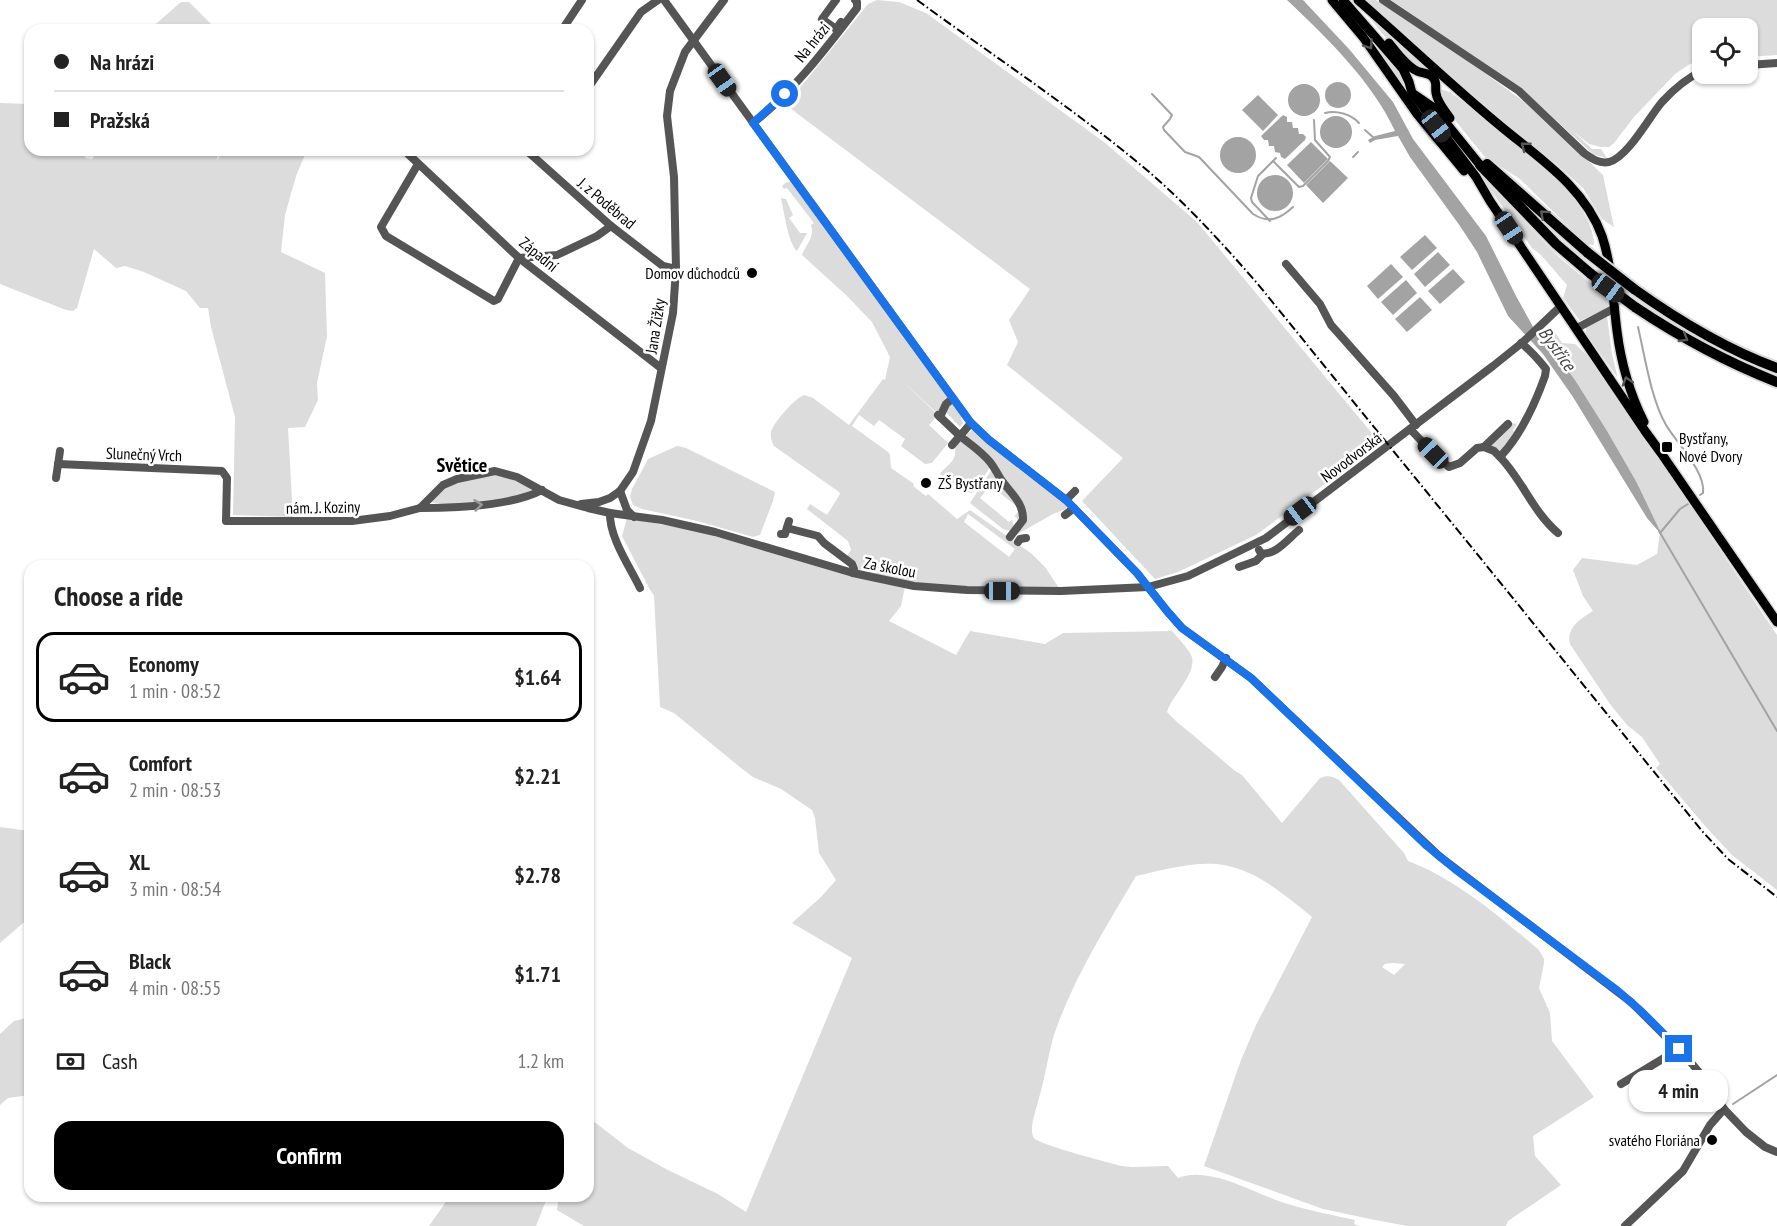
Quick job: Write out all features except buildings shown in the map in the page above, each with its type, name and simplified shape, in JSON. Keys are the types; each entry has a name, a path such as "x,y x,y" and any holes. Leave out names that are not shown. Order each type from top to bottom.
{"highway":[{"path":"1482,163 1634,289 1692,328 1745,355 1777,368"},
{"path":"1482,163 1556,244 1635,307 1712,353 1777,382"}],"main road":[{"path":"1332,0 1364,37 1417,114 1490,201"},
{"path":"1343,0 1402,69 1410,82"},
{"path":"1349,0 1407,63 1419,72 1431,75 1440,104 1482,163"},
{"path":"1358,0 1498,124 1556,171 1590,212 1605,247 1619,348 1627,383 1661,453"},
{"path":"1419,72 1412,76 1410,91 1438,112 1482,163"},
{"path":"1418,97 1428,98 1435,87"},
{"path":"1435,87 1449,89 1498,124"},
{"path":"1418,97 1471,171 1640,424 1777,622"}],"street":[{"path":"566,24 582,0"},
{"path":"594,79 641,12 658,0"},
{"path":"664,0 971,423 989,440 1066,500 1148,587 1182,628 1251,678 1439,856 1618,991 1642,1012 1703,1077 1724,1109 1754,1140 1777,1152"},
{"name":"Jana Žižky","path":"620,491 633,472 648,430 673,313 676,269 674,177 667,116 668,104 682,58 724,0"},
{"path":"836,0 822,19 836,29 855,4 851,0"},
{"name":"Na hrázi","path":"753,123 785,94 823,52 857,8 857,2 851,0"},
{"path":"1383,0 1519,92 1584,153 1602,162 1613,161 1627,150 1662,102 1692,78"},
{"path":"1758,64 1777,63"},
{"name":"Západní","path":"410,156 519,258 662,368"},
{"name":"J. z Poděbrad","path":"533,156 611,226 663,266 676,269"},
{"path":"418,164 381,227 386,236 494,301 498,299 519,258 557,255 597,236 611,226"},
{"path":"1286,264 1320,304 1340,336 1388,390 1433,453 1449,467 1460,463 1477,448 1484,447 1494,451 1518,479 1546,524 1558,533"},
{"name":"Novodvorská","path":"1148,587 1188,576 1266,538 1523,342 1561,306"},
{"path":"1577,328 1615,308"},
{"path":"1500,456 1509,447 1524,423 1545,376 1546,369 1523,342"},
{"path":"952,399 939,416 989,460 1021,508 1023,520 1015,536"},
{"path":"952,446 971,423"},
{"path":"1484,447 1508,424"},
{"path":"56,478 60,451"},
{"name":"Slunečný Vrch","path":"58,464 222,471 226,475 226,521"},
{"path":"420,508 443,485 457,478 485,472 503,472 560,500 572,503 599,502 620,491 627,510 634,517"},
{"name":"nám. J. Koziny","path":"226,521 360,521 420,508 476,506 511,500 542,490"},
{"path":"1066,500 1075,491"},
{"name":"Za školou","path":"572,503 610,513 662,520 715,532 853,573 914,586 967,590 1061,591 1148,587"},
{"path":"1065,514 1074,508"},
{"path":"610,513 609,522 616,540 640,588"},
{"path":"1014,517 1015,536"},
{"path":"786,528 818,536 852,564 853,573"},
{"path":"1255,543 1261,553 1267,554 1299,530"},
{"path":"1015,536 1020,539 1026,538"},
{"path":"1239,567 1261,557 1261,553"},
{"path":"1215,677 1226,658"},
{"path":"1621,1084 1679,1049"},
{"path":"1625,1226 1683,1171 1710,1125 1724,1109"}],"shaded area":[{"path":"877,0 899,2 926,13 1104,142 1197,222 1380,443 1256,535 1178,572 1155,579 1082,501 1123,458 1007,365 1018,342 1009,320 1030,289 786,105 868,4"},
{"path":"1287,0 1303,0 1349,49 1393,102 1413,139 1486,236 1541,341 1555,353 1575,380 1607,431 1637,483 1660,533 1647,518 1573,397 1543,354 1508,316 1477,252 1410,157 1398,136 1370,143 1368,140 1395,131 1374,95 1347,61"},
{"path":"1365,0 1376,0 1407,19 1533,108 1603,175 1614,227 1602,219 1583,188 1469,95"},
{"path":"1391,0 1777,0 1777,55 1758,56 1758,18 1692,18 1692,63 1675,74 1634,117 1614,143 1609,147 1589,144 1573,131 1592,149 1601,149 1607,158 1594,155 1523,90"},
{"path":"181,2 189,2 211,24 156,24"},
{"path":"1370,12 1431,69 1421,67 1403,56 1367,15"},
{"path":"1362,27 1394,62 1402,77 1403,85"},
{"path":"1338,82 1347,86 1351,95 1347,104 1338,108 1329,104 1325,95 1329,86"},
{"path":"1304,84 1316,88 1320,100 1316,112 1304,116 1292,112 1288,100 1292,88"},
{"path":"1440,89 1450,92 1489,121 1559,181 1590,224 1594,245 1587,244 1520,179 1484,156 1450,114 1439,94"},
{"path":"1258,95 1278,115 1263,131 1242,110"},
{"path":"0,103 24,104 24,156 84,156 92,159 94,156 217,156 217,160 220,156 304,156 285,215 281,252 325,273 327,336 317,383 318,400 305,427 288,428 293,517 233,515 235,417 208,308 200,308 186,291 144,272 125,266 116,268 94,249 77,308 73,311 0,284"},
{"path":"1432,110 1526,223 1560,258 1607,296 1608,308 1580,321 1563,298 1567,285 1532,248 1461,149 1439,123"},
{"path":"1283,115 1287,117 1287,122 1292,122 1293,128 1298,128 1299,134 1306,137 1285,159 1280,153 1275,152 1274,146 1269,146 1268,140 1264,140 1261,136"},
{"path":"1336,116 1348,120 1352,132 1348,144 1336,148 1324,144 1320,132 1324,120"},
{"path":"1238,137 1251,142 1256,155 1251,168 1238,173 1225,168 1220,155 1225,142"},
{"path":"1311,142 1328,159 1304,183 1287,165"},
{"path":"1330,161 1348,178 1323,203 1306,185"},
{"path":"1275,175 1288,180 1293,193 1288,206 1275,211 1262,206 1257,193 1262,180"},
{"path":"792,181 962,417 963,423 960,427 943,409 938,414 900,379 938,415 929,425 948,443 932,463 925,464 901,446 905,439 879,420 874,426 859,415 852,426 888,452 891,468 914,484 913,486 926,496 928,494 957,519 970,510 1032,554 1045,567 1061,591 914,586 853,573 857,566 847,556 851,550 848,541 807,509 810,504 827,515 840,494 774,446 771,436 773,428 790,406 804,395 813,398 849,425 883,379 885,380 890,357 872,322 802,255 811,237 811,225 814,223 787,188 784,189 782,186","holes":["968,514 1015,549 1009,557 964,522"]},
{"path":"781,198 786,199 793,215 789,218 800,233 807,233 797,251 789,234"},
{"path":"1425,235 1437,248 1412,270 1400,257"},
{"path":"1438,252 1450,265 1425,287 1414,274"},
{"path":"1391,264 1403,277 1378,299 1367,286"},
{"path":"1453,269 1465,282 1440,304 1428,291"},
{"path":"1406,280 1417,293 1393,315 1381,302"},
{"path":"1420,297 1432,310 1407,332 1395,319"},
{"path":"1607,316 1617,377 1586,334 1586,327"},
{"path":"1553,329 1562,343 1575,344 1586,354 1777,635 1777,890 1732,855 1656,768 1660,764 1642,737 1627,725 1610,704 1570,644 1572,629 1593,611 1583,596 1573,570 1582,558 1637,565 1657,554 1660,532 1637,483 1575,380 1555,353 1544,344"},
{"path":"1511,423 1517,424 1513,430 1515,434 1508,446 1500,451 1495,449 1489,444"},
{"path":"972,430 1046,488 1066,506 1066,509 1016,535 1023,507 967,438 967,434"},
{"path":"962,441 990,467 975,491 971,493 940,474 955,456 955,446"},
{"path":"677,446 686,448 775,492 760,535 753,537 633,505 630,497 632,489 648,459"},
{"path":"992,469 1012,494 1019,508 990,485 980,498 1009,522 1012,520 1014,527 1010,531 1003,529 970,503"},
{"path":"488,475 502,475 534,487 516,496 485,502 440,504 431,502 436,495 449,486"},
{"path":"1019,510 1020,516 1019,522 1014,517"},
{"path":"627,518 713,534 905,587 901,606 889,621 956,655 970,631 1045,644 1063,633 1172,631 1190,653 1192,667 1167,712 1242,775 1282,823 1320,778 1328,776 1337,779 1404,853 1408,861 1460,888 1539,950 1544,963 1539,988 1550,1013 1552,1041 1594,1097 1533,1136 1535,1156 1561,1185 1508,1221 1506,1226 1407,1226 1323,1209 1204,1166 1241,1060 1256,1025 1312,917 1271,885 1248,873 1224,865 1203,864 1180,866 1136,876 1091,954 1062,1014 1054,1035 1033,1118 1032,1134 1034,1138 1048,1145 1121,1166 1168,1166 1178,1178 1205,1175 1219,1178 1275,1200 1355,1220 1354,1224 1360,1226 584,1226 557,1210 558,1202 594,1202 594,1122 628,1148 718,1194 746,1212 852,958 792,923 836,880 819,853 812,810 781,789 753,777 674,713 660,707 654,596 622,536","holes":["1385,964 1405,964 1394,975 1382,967"]},
{"path":"0,827 24,830 24,922 0,943"},
{"path":"24,1018 24,1096 8,1098 0,1105 0,1034 14,1021"},
{"path":"446,1202 545,1202 536,1226 429,1226"}],"waterway":[{"path":"1152,94 1172,115 1163,127 1164,130 1185,152 1199,157 1253,214 1264,219 1274,219 1284,215 1293,207"},
{"path":"1325,113 1343,113 1359,123"},
{"path":"1273,161 1299,187 1303,186 1330,157 1315,140 1314,120"},
{"path":"1365,130 1374,138"},
{"path":"1353,157 1358,152"},
{"path":"1270,221 1251,198 1258,176 1276,158"},
{"path":"1638,327 1656,403 1666,425 1700,476 1703,485 1703,493 1700,495"},
{"path":"1660,533 1680,509 1688,504"},
{"name":"Bystřice","path":"1659,531 1777,731"},
{"path":"1733,1104 1777,1075"}],"railway":[{"path":"917,0 1115,144 1158,179 1202,222 1257,283 1702,831 1728,859 1777,897"}],"place":[{"name":"Domov důchodců","path":"752,273"},
{"name":"Bystřany, Nové Dvory","path":"1667,447"},
{"name":"ZŠ Bystřany","path":"926,483"},
{"name":"svatého Floriána","path":"1712,1140"}],"district":[{"name":"Světice","path":"462,465"}],"route":[{"path":"785,94 753,123 971,423 989,440 1066,500 1137,573 1182,628 1251,678 1427,846 1618,991 1679,1049"}]}
